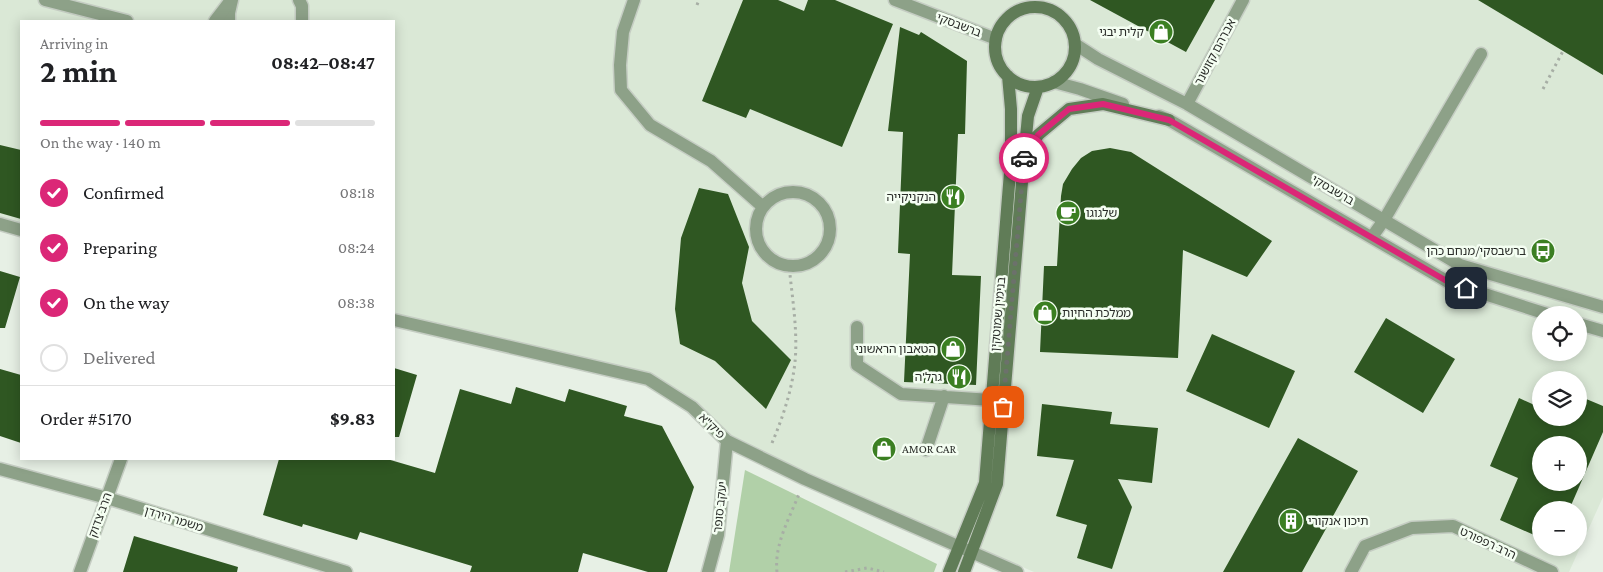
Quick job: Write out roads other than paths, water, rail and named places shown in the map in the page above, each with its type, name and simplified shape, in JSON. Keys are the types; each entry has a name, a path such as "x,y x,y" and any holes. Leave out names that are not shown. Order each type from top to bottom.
{"street":[{"path":"45,0 123,20"},
{"path":"216,20 232,0"},
{"path":"229,20 232,0"},
{"path":"300,0 302,20"},
{"path":"634,0 623,32 620,64 621,90 650,125 711,161 763,208"},
{"name":"ברשבסקי","path":"895,0 996,39"},
{"path":"1014,13 1018,0"},
{"path":"1049,0 1055,12 1069,26 1075,44 1072,62 1068,70 1054,82 1038,87 1017,83 1001,69 997,59 996,39 1002,24 1014,13 1024,9 1034,7 1045,8 1055,12"},
{"name":"אברהם קזושנר","path":"1187,104 1243,0"},
{"name":"ברשבסקי","path":"1075,44 1098,59 1187,104 1460,265 1603,307"},
{"path":"1372,238 1481,54"},
{"name":"בנימין שמוטקין","path":"949,572 985,483 1011,160 1011,109 1008,76"},
{"name":"ברשבסקי","path":"1054,82 1080,89 1169,120 1450,283 1532,309"},
{"name":"בנימין שמוטקין","path":"964,572 997,484 1028,116 1038,87"},
{"path":"1024,158 1038,135 1069,109 1103,104 1169,120"},
{"path":"793,192 804,194 814,199 823,207 828,217 830,229 828,240 822,251 813,260 801,265 776,262 759,244 756,232 757,219 763,208 771,199 781,194 793,192"},
{"path":"0,224 20,230"},
{"name":"פיק\"א","path":"395,320 648,379 692,407 727,441 805,479 1017,572"},
{"path":"1587,326 1603,331"},
{"path":"857,327 858,365 901,394 991,400"},
{"path":"926,450 944,396"},
{"name":"יעקב סופר","path":"708,572 718,535 727,441"},
{"name":"הרב צדוק","path":"80,572 121,460"},
{"name":"משמר הירדן","path":"0,469 107,498 346,572"},
{"name":"הרב רפפורט","path":"1351,572 1365,546 1412,528 1453,526 1552,572"}],"place":[{"name":"קלית יבגי","path":"1161,32"},
{"name":"הנקניקייה","path":"953,197"},
{"name":"שלגוגו","path":"1068,213"},
{"name":"ברשבסקי/מנחם כהן","path":"1543,251"},
{"name":"ממלכת החיות","path":"1045,313"},
{"name":"הטאבון הראשוני","path":"953,349"},
{"name":"גרל'ה","path":"959,377"},
{"name":"AMOR CAR","path":"884,449"},
{"name":"תיכון אנקורי","path":"1291,521"}]}
